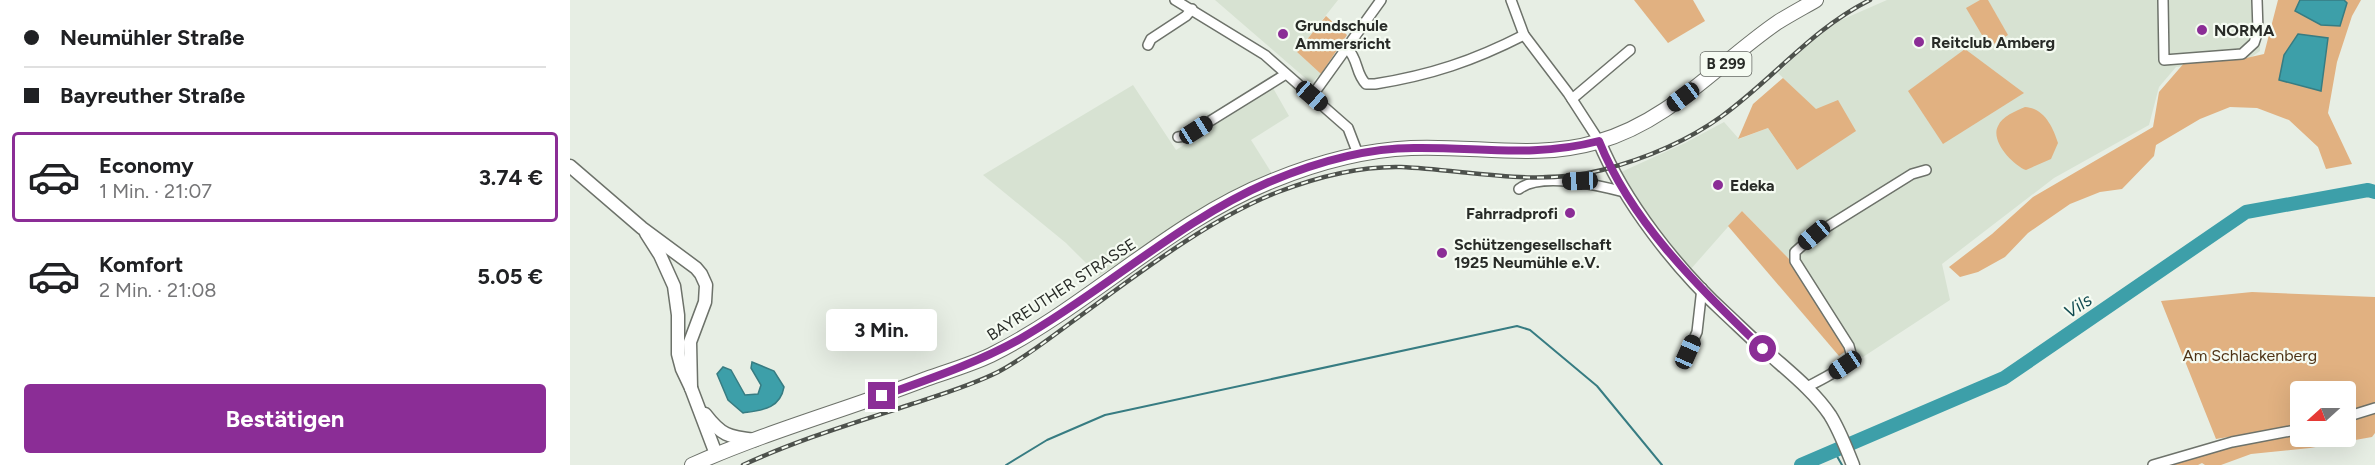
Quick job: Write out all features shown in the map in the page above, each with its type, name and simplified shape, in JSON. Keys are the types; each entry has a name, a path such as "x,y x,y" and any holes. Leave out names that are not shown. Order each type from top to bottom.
{"main road":[{"name":"B 299","path":"1358,154 1414,148 1528,152 1571,148 1599,141 1628,131 1666,110 1777,23 1816,0"},
{"path":"1599,141 1610,168 1624,192 1682,267 1724,312 1807,387 1836,426 1852,463"},
{"name":"BAYREUTHER STRASSE","path":"692,465 716,454 988,356 1059,315 1204,215 1269,182 1358,154"},
{"path":"570,166 642,228 702,274 706,285 705,303 690,342 691,388"},
{"path":"642,228 660,255 674,286 678,315 678,354 716,454"},
{"path":"696,400 718,431 728,436 755,440"}],"street":[{"path":"1175,0 1265,55 1348,128 1358,154"},
{"path":"1312,96 1381,0"},
{"path":"1511,0 1524,35 1572,99 1599,141"},
{"path":"2163,0 2164,60 2242,54 2254,43 2258,31 2257,0"},
{"path":"1148,45 1150,39 1186,16 1192,9"},
{"path":"1347,48 1354,55 1362,80 1366,84 1375,84 1451,68 1484,56 1524,35"},
{"path":"1572,99 1630,50"},
{"path":"1178,137 1186,136 1287,74"},
{"path":"1807,387 1838,370 1852,357 1849,346 1795,261 1795,252 1814,235 1912,174 1926,170"},
{"path":"1518,189 1526,183 1580,181 1624,192"},
{"path":"1688,352 1697,332 1702,288"},
{"path":"2356,414 2375,408"},
{"path":"2153,465 2232,442 2290,431"}],"shaded area":[{"name":"Grundschule Ammersricht","path":"1215,0 1338,0 1297,52 1321,74 1311,83"},
{"path":"1887,0 2261,0 2260,51 2247,60 2176,67 2159,87 2149,125 2054,178 1942,264 1950,300 1863,357 1846,351 1791,261 1742,211 1690,270 1642,209 1619,173 1685,143 1724,122 1739,139 1768,128 1797,170 1816,110 1778,73 1807,45 1839,21"},
{"path":"1133,85 1176,150 1273,88 1289,116 1251,140 1271,172 1221,196 1099,276 1066,243 983,175"}],"green space":[{"path":"1634,0 1693,0 1705,21 1668,43"},
{"path":"1980,0 1988,0 2008,35 1989,47 1966,8"},
{"path":"2278,0 2361,0 2352,16 2337,62 2328,113 2352,164 2326,169 2318,147 2289,120 2257,108 2230,107 2200,119 2156,145 2154,156 2122,189 2100,192 2070,204 2028,233 2005,257 1978,272 1960,277 1949,267 1992,234 2033,197 2153,127 2159,92 2185,62 2242,59 2264,54"},
{"path":"1326,16 1347,35 1321,74 1297,52"},
{"path":"1965,49 2024,93 1943,144 1908,91"},
{"path":"1783,78 1816,109 1838,100 1856,131 1797,170 1768,128 1738,139 1753,104"},
{"path":"2025,107 2032,108 2047,119 2058,143 2051,159 2026,170 2004,152 1996,132 2003,119"},
{"path":"1742,211 1791,261 1846,351 1839,356 1728,226"},
{"name":"Am Schlackenberg","path":"2252,292 2375,297 2375,403 2356,409 2356,381 2290,381 2290,427 2216,439 2161,301"},
{"path":"2375,412 2375,433 2372,437 2356,440 2356,417"},
{"path":"2290,435 2290,447 2316,447 2251,454 2221,465 2202,463 2162,465 2187,455"}],"water":[{"path":"2300,0 2344,0 2347,3 2340,26 2321,25 2295,11"},
{"path":"2298,34 2328,38 2321,91 2279,80 2284,55"},
{"path":"752,362 774,371 784,387 779,400 774,404 743,413 728,400 717,374 723,367 731,370 745,395 758,394 761,385 751,368"}],"waterway":[{"name":"Vils","path":"1801,465 2004,378 2246,212 2368,190 2375,192"},
{"path":"1006,465 1047,440 1105,415 1517,326 1530,330 1597,386 1662,465"},
{"path":"1834,451 1842,465"}],"railway":[{"path":"743,465 805,440 954,390 998,372 1028,354 1148,266 1199,233 1225,217 1278,192 1323,177 1386,167 1502,176 1577,175 1618,166 1664,149 1722,116 1812,39 1870,0"}],"place":[{"name":"NORMA","path":"2202,30"},
{"name":"Grundschule Ammersricht","path":"1283,34"},
{"name":"Reitclub Amberg","path":"1919,42"},
{"name":"Edeka","path":"1718,185"},
{"name":"Fahrradprofi","path":"1570,213"},
{"name":"Schützengesellschaft 1925 Neumühle e.V.","path":"1442,253"}],"route":[{"path":"882,396 988,356 1021,338 1204,215 1269,182 1358,154 1414,148 1528,152 1571,148 1599,141 1610,168 1642,218 1682,267 1763,349"}]}
